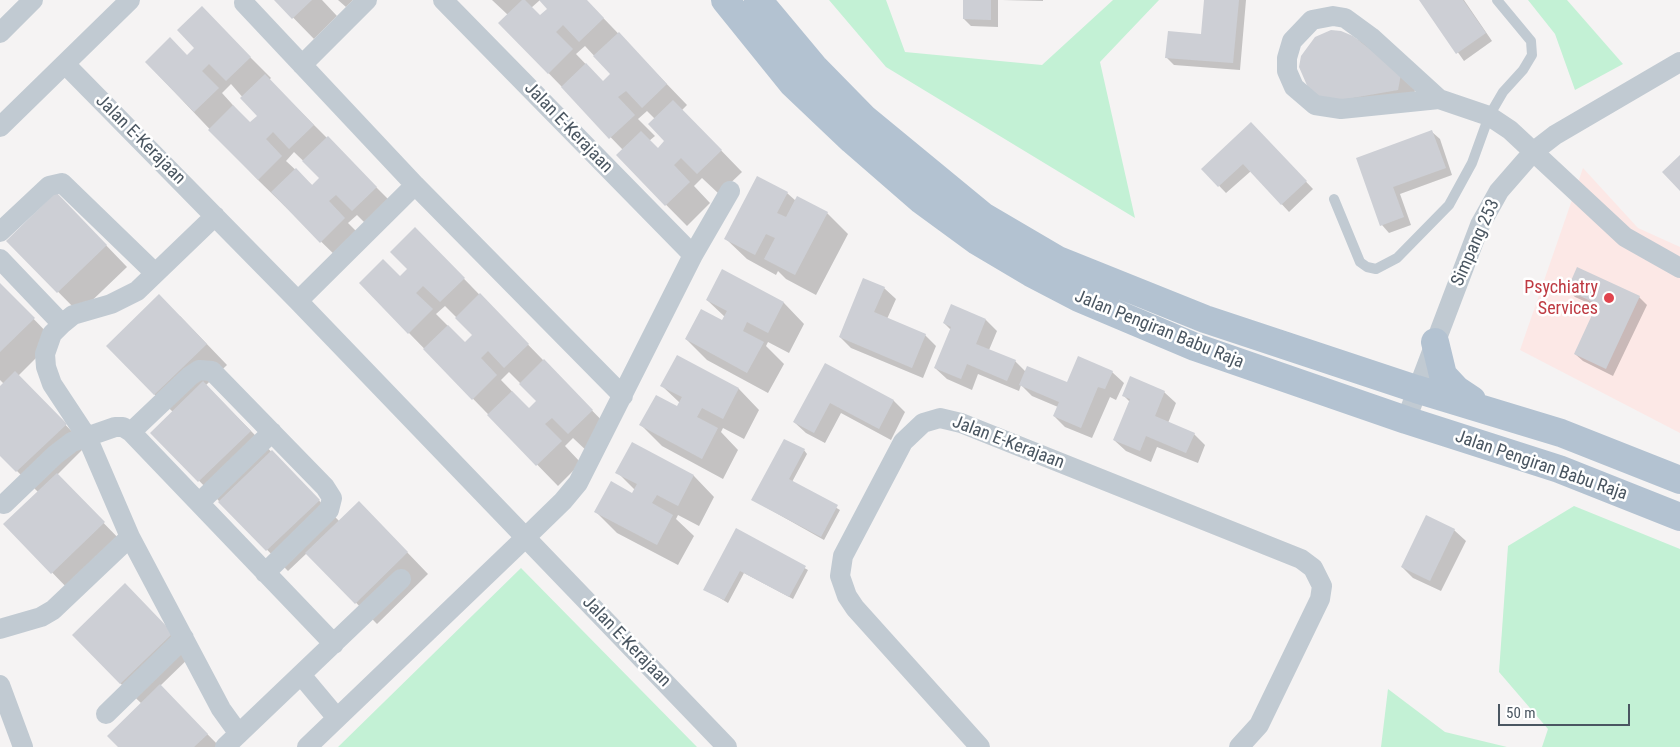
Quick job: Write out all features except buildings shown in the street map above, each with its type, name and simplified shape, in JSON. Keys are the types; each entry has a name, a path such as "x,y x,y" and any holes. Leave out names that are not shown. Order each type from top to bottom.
{"main road":[{"name":"Jalan Pengiran Babu Raja","path":"725,0 799,89 852,140 921,200 977,241 1031,273 1118,316 1194,347 1406,420 1559,469 1680,517"},
{"name":"Jalan Pengiran Babu Raja","path":"758,0 814,66 864,118 975,210 1014,236 1058,260 1214,322 1416,389 1561,433 1680,480"},
{"path":"1435,342 1440,367 1448,382 1488,411"}],"street":[{"path":"1,29 33,0"},
{"path":"0,126 130,0"},
{"path":"302,65 367,0"},
{"name":"Jalan E-Kerajaan","path":"443,0 693,255"},
{"path":"244,3 415,185 623,396"},
{"path":"1439,99 1341,109 1327,109 1315,105 1294,88 1288,71 1287,58 1292,41 1312,20 1333,16 1345,18 1371,37 1439,99 1490,116 1510,130 1625,237 1680,268"},
{"name":"Simpang 253","path":"1406,420 1416,389 1480,225 1500,192 1533,152 1580,119 1680,62"},
{"name":"Jalan E-Kerajaan","path":"65,64 298,301 727,747"},
{"path":"0,232 49,186 62,183 155,273"},
{"path":"298,301 415,185"},
{"path":"308,747 525,538 578,483 693,255 730,191"},
{"path":"215,216 137,291 123,299 73,315 62,324 48,343 44,354 52,384 86,437 130,537 222,708 232,740 401,579"},
{"path":"0,259 62,324"},
{"path":"131,432 190,376 206,369 220,377 325,487 332,498 329,510 265,573"},
{"name":"Jalan E-Kerajaan","path":"980,747 855,608 847,596 840,576 843,556 903,442 923,423 940,418 961,422 1301,559 1319,576 1322,586 1320,599 1259,725 1239,747"},
{"path":"4,504 63,448 86,437 115,427 123,427 131,432 334,644"},
{"path":"199,503 272,432"},
{"path":"0,630 41,617 53,610 130,537"},
{"path":"106,714 184,638"},
{"path":"301,675 337,718"},
{"path":"0,685 23,747"}],"lane":[{"path":"1334,199 1360,262 1366,268 1376,270 1397,258 1449,205 1472,163 1490,116 1503,92 1524,70 1532,55 1532,42 1497,0"}],"shaded area":[{"name":"Psychiatry Services","path":"1583,168 1638,228 1680,247 1680,433 1520,350"}],"green space":[{"path":"829,0 886,0 905,52 1042,65 1113,0 1159,0 1100,62 1135,218 886,67"},
{"path":"1528,0 1567,0 1623,64 1575,90 1555,34"},
{"path":"1574,506 1680,549 1680,747 1542,747 1548,729 1499,672 1508,546"},
{"path":"521,568 697,747 338,747"},
{"path":"1388,689 1445,732 1507,747 1381,747"}],"place":[{"name":"Psychiatry Services","path":"1609,298"}]}
